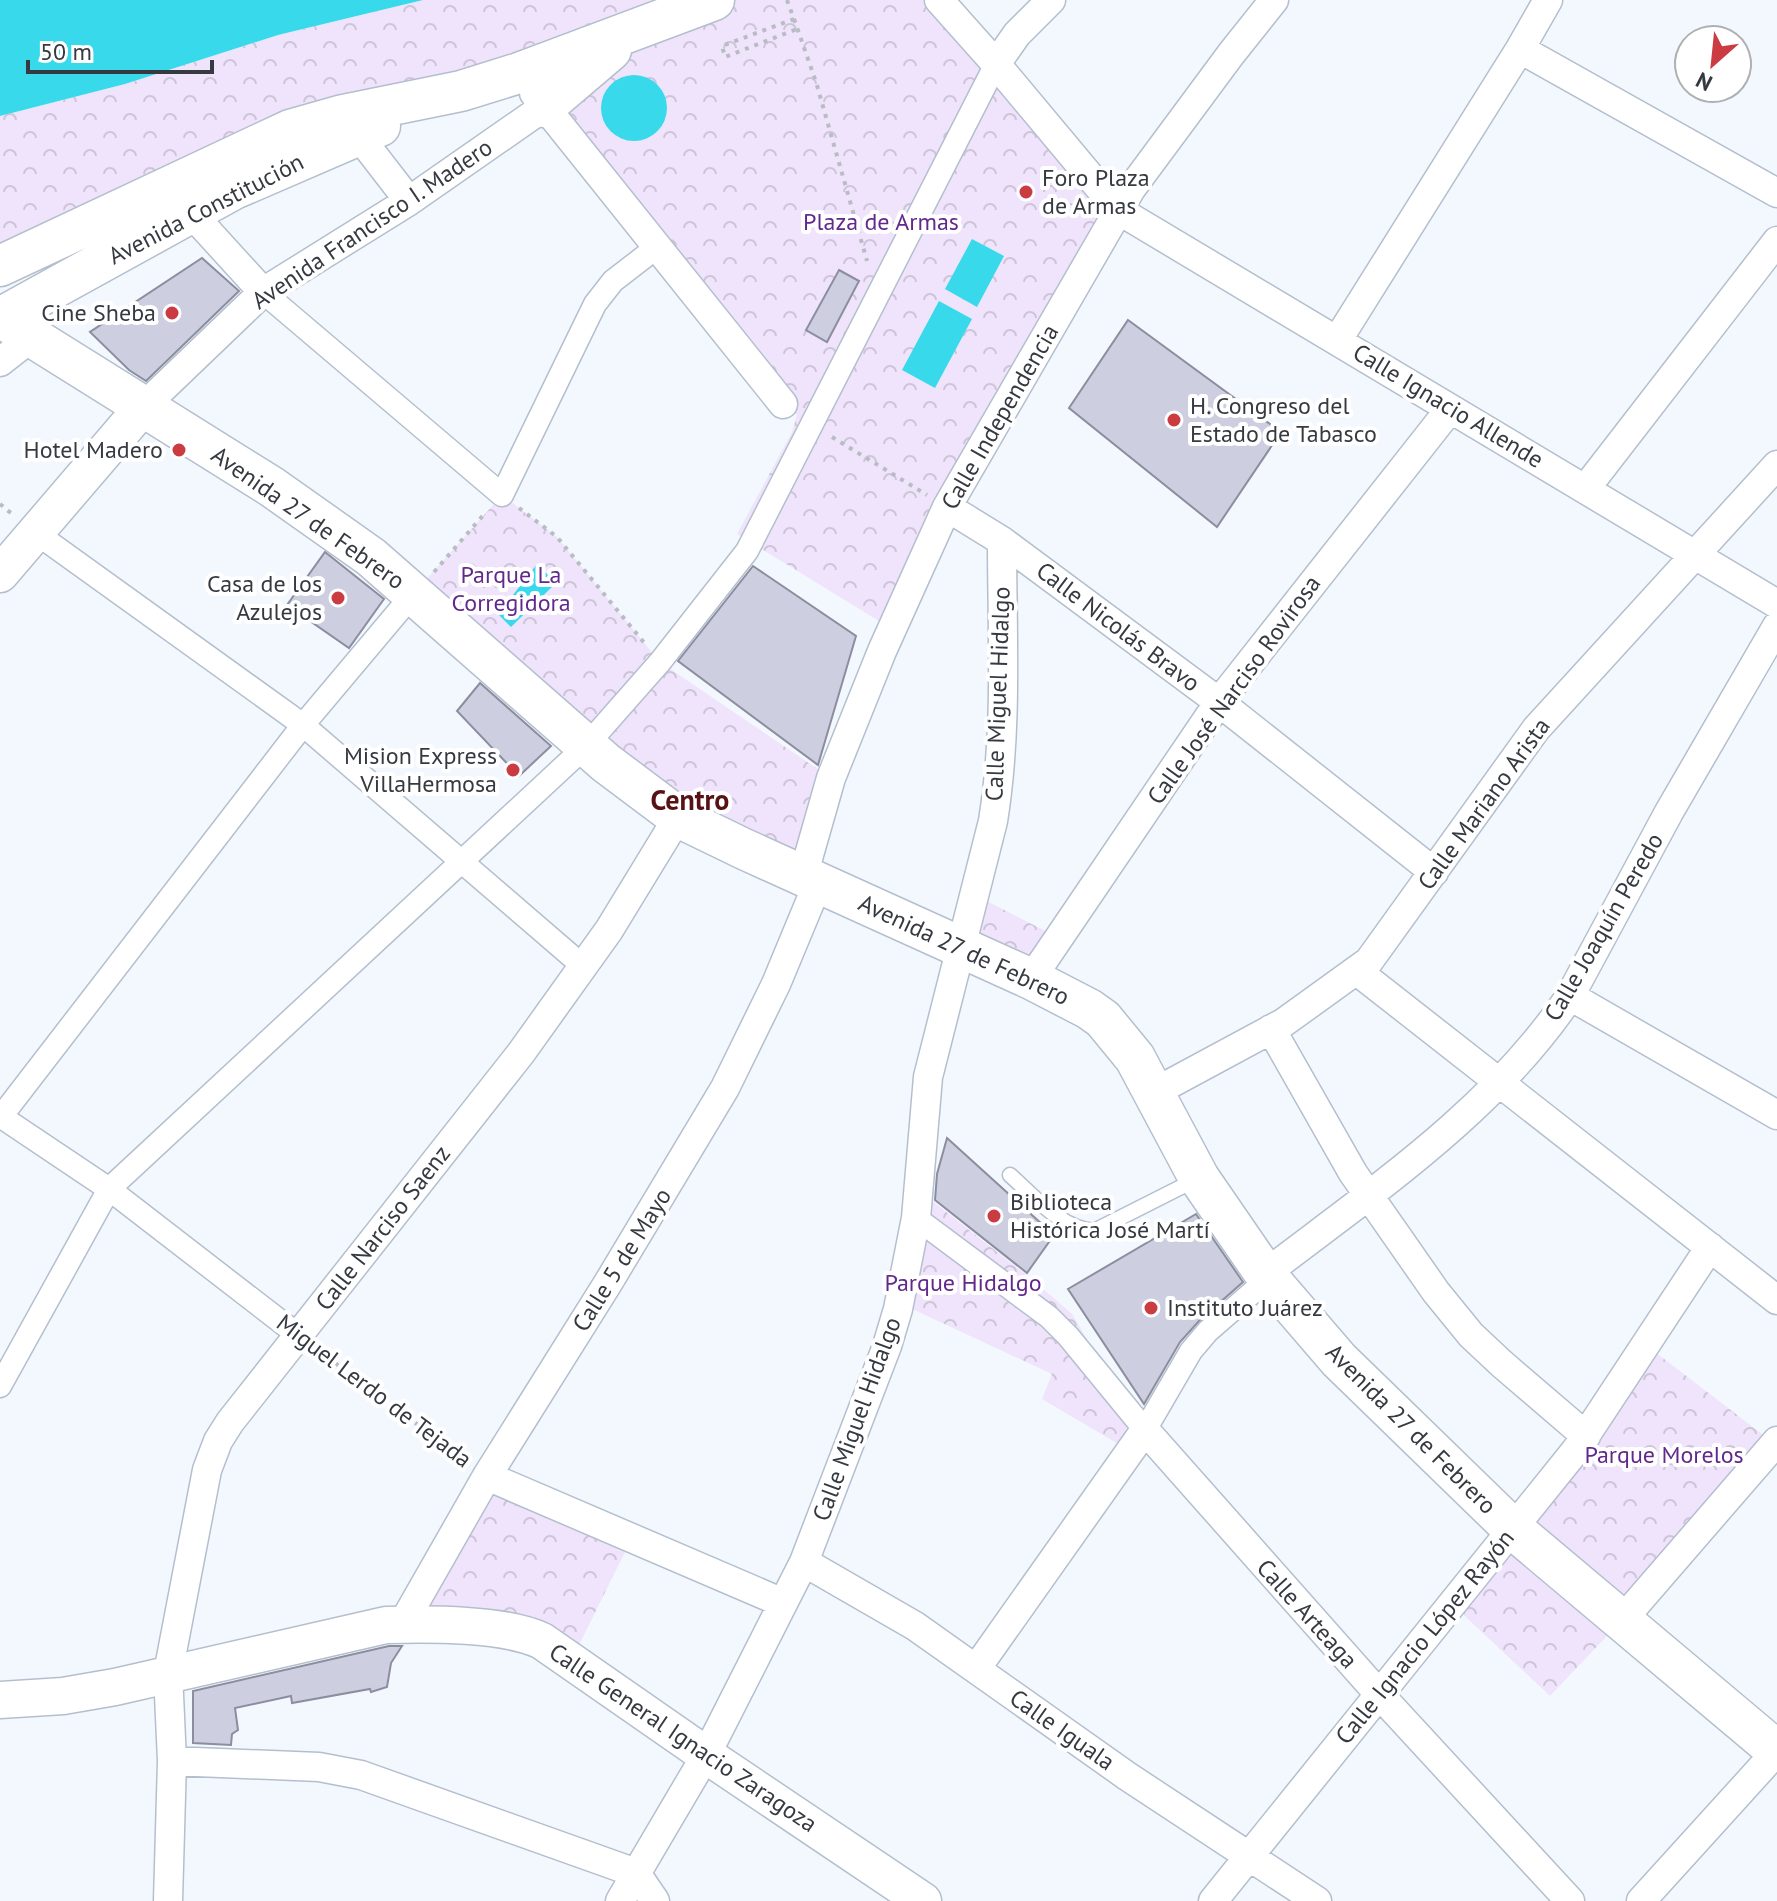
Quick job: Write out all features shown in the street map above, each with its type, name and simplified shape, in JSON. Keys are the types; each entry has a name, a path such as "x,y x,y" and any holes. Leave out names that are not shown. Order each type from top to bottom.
{"main road":[{"path":"0,266 290,130 350,125 461,91 631,33 714,0"},
{"name":"Avenida Francisco I. Madero","path":"544,107 631,33"},
{"name":"Avenida Constitución","path":"8,322 191,213 350,125"},
{"name":"Avenida 27 de Febrero","path":"8,322 272,487 371,557 586,746 678,817 1031,979 1103,1019 1126,1044 1199,1178 1266,1277 1363,1385 1513,1529 1777,1751"}],"street":[{"name":"Calle Ignacio Allende","path":"939,0 1118,210 1777,604"},
{"path":"0,1386 109,1189 586,746 660,662 747,551 809,424 996,64 1017,34 1051,0"},
{"name":"Calle Independencia","path":"811,879 831,778 882,651 947,507 1118,210 1274,0"},
{"path":"1337,341 1548,0"},
{"path":"1520,49 1777,193"},
{"path":"519,73 783,404"},
{"name":"Avenida Francisco I. Madero","path":"0,574 143,407 263,292 409,201 544,107"},
{"path":"350,125 409,201"},
{"path":"191,213 263,292 502,495 595,304 613,281 657,247"},
{"path":"1586,488 1777,241"},
{"path":"0,362 8,322"},
{"name":"Calle José Narciso Rovirosa","path":"1031,979 1219,702 1450,409"},
{"name":"Calle Mariano Arista","path":"1153,1093 1271,1029 1357,971 1372,957 1536,729 1777,465"},
{"name":"Calle Nicolás Bravo","path":"947,507 1002,541 1219,702 1434,872"},
{"path":"36,533 303,725 584,967"},
{"name":"Calle Miguel Hidalgo","path":"620,1901 706,1755 804,1562 893,1327 916,1218 928,1077 998,792 1002,705 1002,541"},
{"path":"0,1117 303,725 414,593"},
{"name":"Calle Joaquín Peredo","path":"976,1669 1145,1430 1191,1351 1208,1331 1266,1277 1462,1118 1552,1023 1777,626"},
{"name":"Calle Narciso Saenz","path":"168,1901 172,1761 168,1673 211,1455 230,1422 521,1053 584,967 633,894 678,817"},
{"name":"Calle 5 de Mayo","path":"417,1625 487,1476 711,1112 764,1011 811,879"},
{"path":"1357,971 1777,1300"},
{"path":"1570,996 1777,1115"},
{"path":"1271,1029 1368,1195 1436,1292 1471,1335 1519,1381 1586,1436"},
{"name":"Miguel Lerdo de Tejada","path":"0,1117 109,1189 298,1335"},
{"path":"916,1218 1049,1317 1145,1430"},
{"name":"Calle Ignacio López Rayón","path":"1213,1901 1586,1436 1710,1247"},
{"name":"Calle Arteaga","path":"1145,1430 1379,1694 1570,1901"},
{"path":"1623,1619 1777,1441"},
{"name":"Miguel Lerdo de Tejada","path":"487,1476 783,1603"},
{"name":"Calle Iguala","path":"804,1562 915,1626 1144,1787 1317,1901"},
{"name":"Calle General Ignacio Zaragoza","path":"0,1700 63,1696 115,1687 367,1628 417,1625 520,1633 542,1641 923,1901"},
{"path":"1641,1901 1777,1751"},
{"path":"172,1761 347,1771 636,1873 655,1901"}],"lane":[{"path":"1010,1175 1066,1224 1079,1230 1094,1231 1199,1178"},
{"path":"417,1625 465,1640"}],"path":[{"path":"787,0 816,82 877,294"},
{"path":"794,19 722,46 725,57 797,29"},
{"path":"809,424 947,507"},
{"path":"414,593 502,495 557,537 660,662"},
{"name":"Miguel Lerdo de Tejada","path":"298,1335 487,1476"}],"green space":[{"path":"423,0 655,0 542,41 45,244 0,266 0,116 125,84 278,35"},
{"name":"Plaza de Armas","path":"714,0 939,0 1118,210 892,629 737,534 792,432 797,415 783,404 544,107 631,33"},
{"name":"Parque La Corregidora","path":"502,495 557,537 660,662 831,778 803,876 744,849 414,593"},
{"path":"975,895 1059,938 1031,979 960,947"},
{"name":"Parque Hidalgo","path":"926,1196 1072,1314 1131,1415 1120,1445 1042,1399 1052,1374 910,1308"},
{"name":"Parque Morelos","path":"1646,1345 1775,1444 1623,1619 1550,1696 1453,1605"},
{"path":"487,1476 632,1538 571,1661 402,1625"}],"water":[{"path":"0,0 423,0 278,35 125,84 0,116"},
{"path":"627,75 641,75 653,80 662,89 667,108 665,121 658,132 641,141 627,141 615,136 606,127 601,115 601,101 606,89 615,80"},
{"path":"972,239 1004,256 977,307 945,289"},
{"path":"939,301 972,319 935,388 902,370"},
{"path":"537,564 556,583 511,627 498,614"}],"building":[{"name":"Cine Sheba","path":"202,258 239,291 146,381 129,370 90,332"},
{"path":"839,270 859,281 827,342 806,330"},
{"name":"H. Congreso del Estado de Tabasco","path":"1128,320 1281,432 1217,527 1069,408"},
{"name":"Casa de los Azulejos","path":"325,552 384,599 349,648 287,605"},
{"path":"753,566 856,636 818,765 678,661"},
{"path":"480,683 551,746 519,776 457,711"},
{"name":"Biblioteca Histórica José Martí","path":"947,1138 1054,1235 1027,1273 935,1200 937,1174"},
{"name":"Instituto Juárez","path":"1196,1214 1243,1282 1180,1342 1144,1404 1068,1289"},
{"path":"389,1646 402,1646 391,1663 387,1687 292,1703 291,1696 235,1708 238,1730 232,1734 231,1745 193,1743 193,1691"}],"place":[{"name":"Foro Plaza de Armas","path":"1026,192"},
{"name":"Cine Sheba","path":"172,313"},
{"name":"H. Congreso del Estado de Tabasco","path":"1174,420"},
{"name":"Hotel Madero","path":"179,450"},
{"name":"Casa de los Azulejos","path":"338,598"},
{"name":"Mision Express VillaHermosa","path":"513,770"},
{"name":"Biblioteca Histórica José Martí","path":"994,1216"},
{"name":"Instituto Juárez","path":"1151,1308"}],"district":[{"name":"Centro","path":"690,800"}]}
